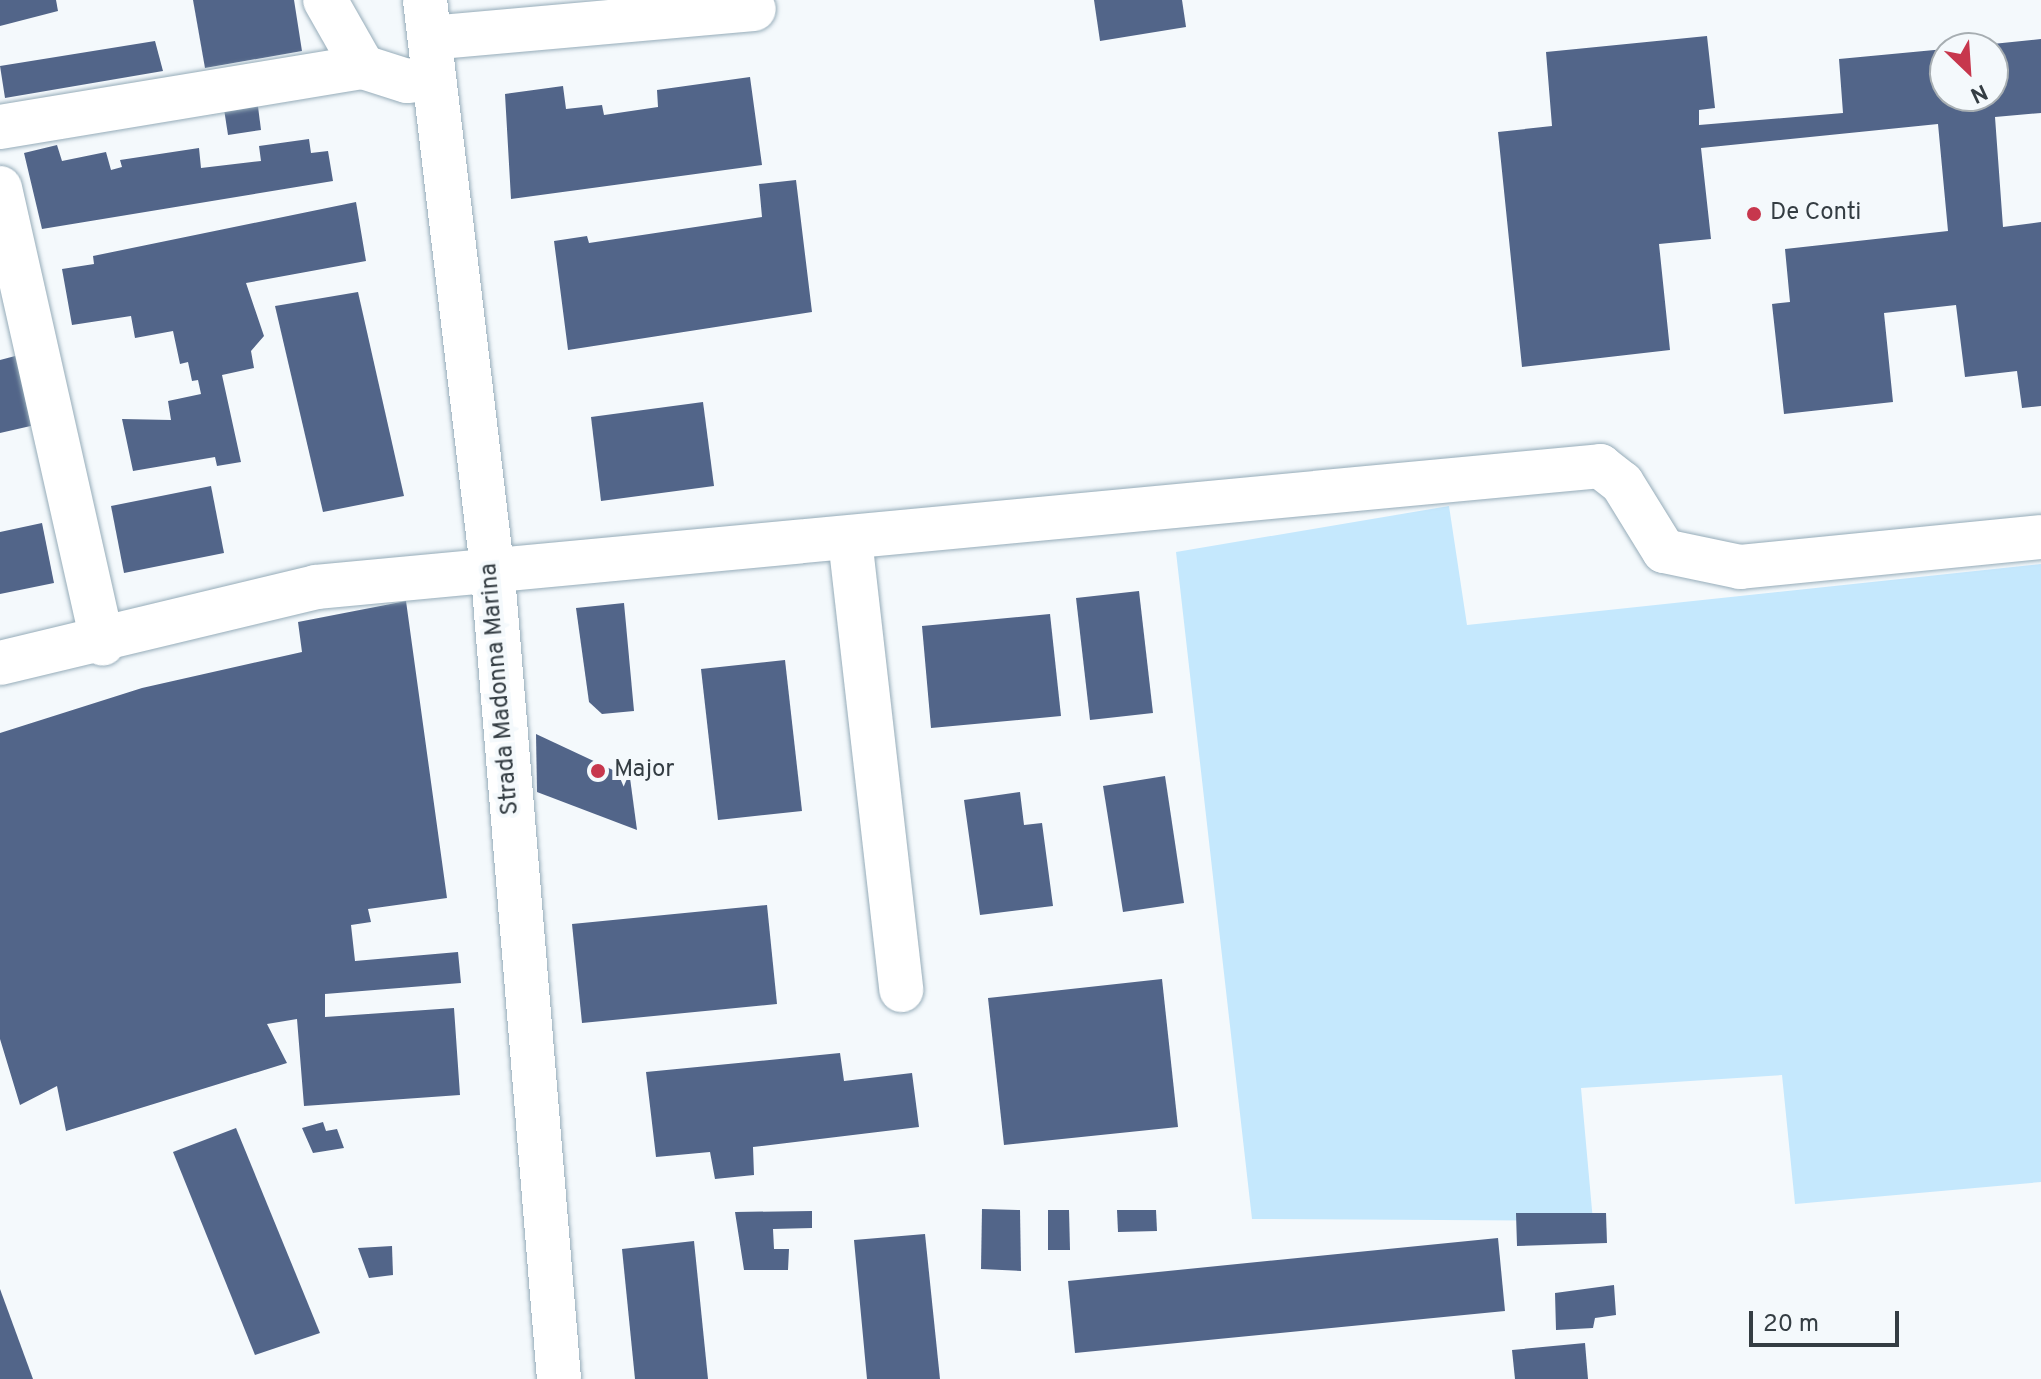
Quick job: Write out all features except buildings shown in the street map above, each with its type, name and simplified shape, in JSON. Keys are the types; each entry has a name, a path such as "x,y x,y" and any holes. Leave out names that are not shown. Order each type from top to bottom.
{"street":[{"path":"325,0 363,67"},
{"path":"0,127 363,67 407,81 430,39 754,9"},
{"name":"Strada Madonna Marina","path":"430,39 493,576 559,1379"},
{"path":"0,188 103,644"},
{"path":"0,663 103,644 316,587 493,576 1600,466 1622,483 1664,551 1740,567 2041,537"},
{"path":"850,539 901,990"}],"shaded area":[{"path":"1449,506 1467,625 2041,564 2041,1182 1795,1204 1782,1075 1581,1088 1593,1221 1252,1219 1176,552"}],"place":[{"name":"De Conti","path":"1754,214"},
{"name":"Major","path":"598,771"}]}
